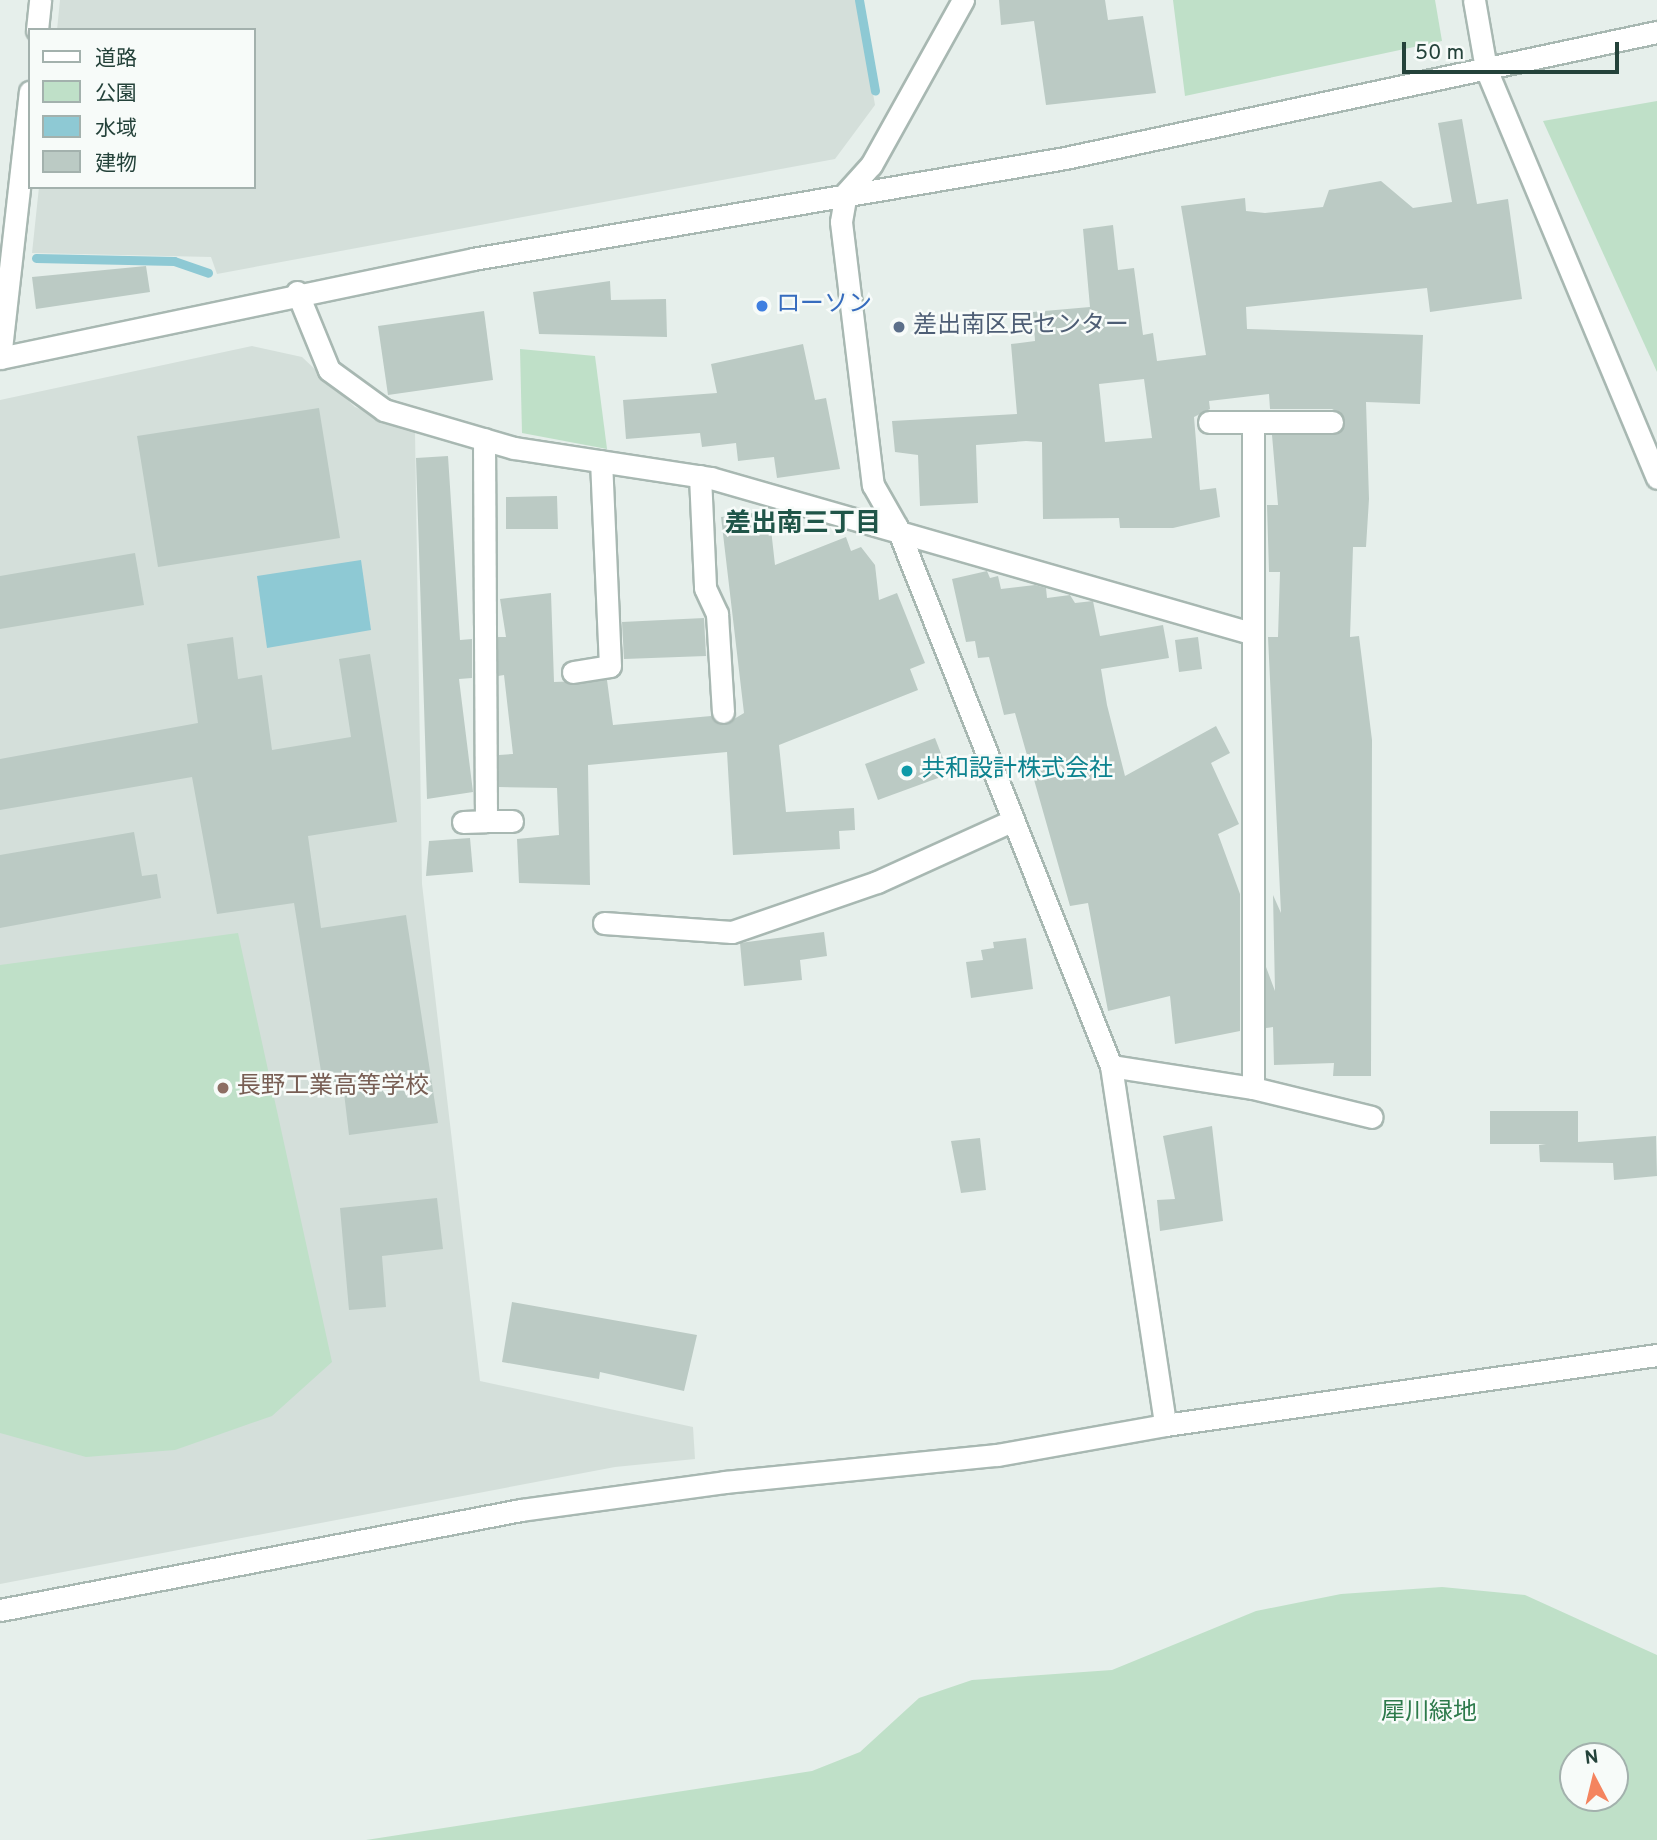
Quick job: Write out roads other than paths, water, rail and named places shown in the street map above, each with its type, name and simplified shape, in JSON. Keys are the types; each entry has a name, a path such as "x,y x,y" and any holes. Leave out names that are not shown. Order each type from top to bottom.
{"street":[{"path":"37,28 40,0"},
{"path":"963,0 871,165 846,193 841,222 873,485 897,527 1009,822 1111,1066 1166,1425"},
{"path":"1474,0 1486,69 1657,478"},
{"path":"28,110 0,358 298,292 846,193 1065,158 1657,32"},
{"path":"298,292 329,370 384,410 484,439 700,477 897,527 1251,633"},
{"path":"1209,422 1332,422"},
{"path":"1253,422 1253,1088"},
{"path":"484,439 486,821"},
{"path":"573,672 610,666 601,461"},
{"path":"700,477 705,588 717,614 723,712"},
{"path":"463,822 512,821"},
{"path":"604,923 732,932 877,881 1009,822"},
{"path":"1111,1066 1253,1088 1372,1117"},
{"path":"0,1610 521,1510 725,1482 997,1455 1166,1425 1657,1355"}],"water":[{"path":"361,560 371,630 267,648 257,576"}],"waterway":[{"path":"859,0 875,91"},
{"path":"36,258 174,261 208,273"}],"place":[{"name":"ローソン","path":"762,306"},
{"name":"差出南区民センター","path":"899,327"},
{"name":"共和設計株式会社","path":"907,771"},
{"name":"長野工業高等学校","path":"223,1088"}],"district":[{"name":"差出南三丁目","path":"803,525"}],"park label":[{"name":"犀川緑地","path":"1429,1714"}]}
